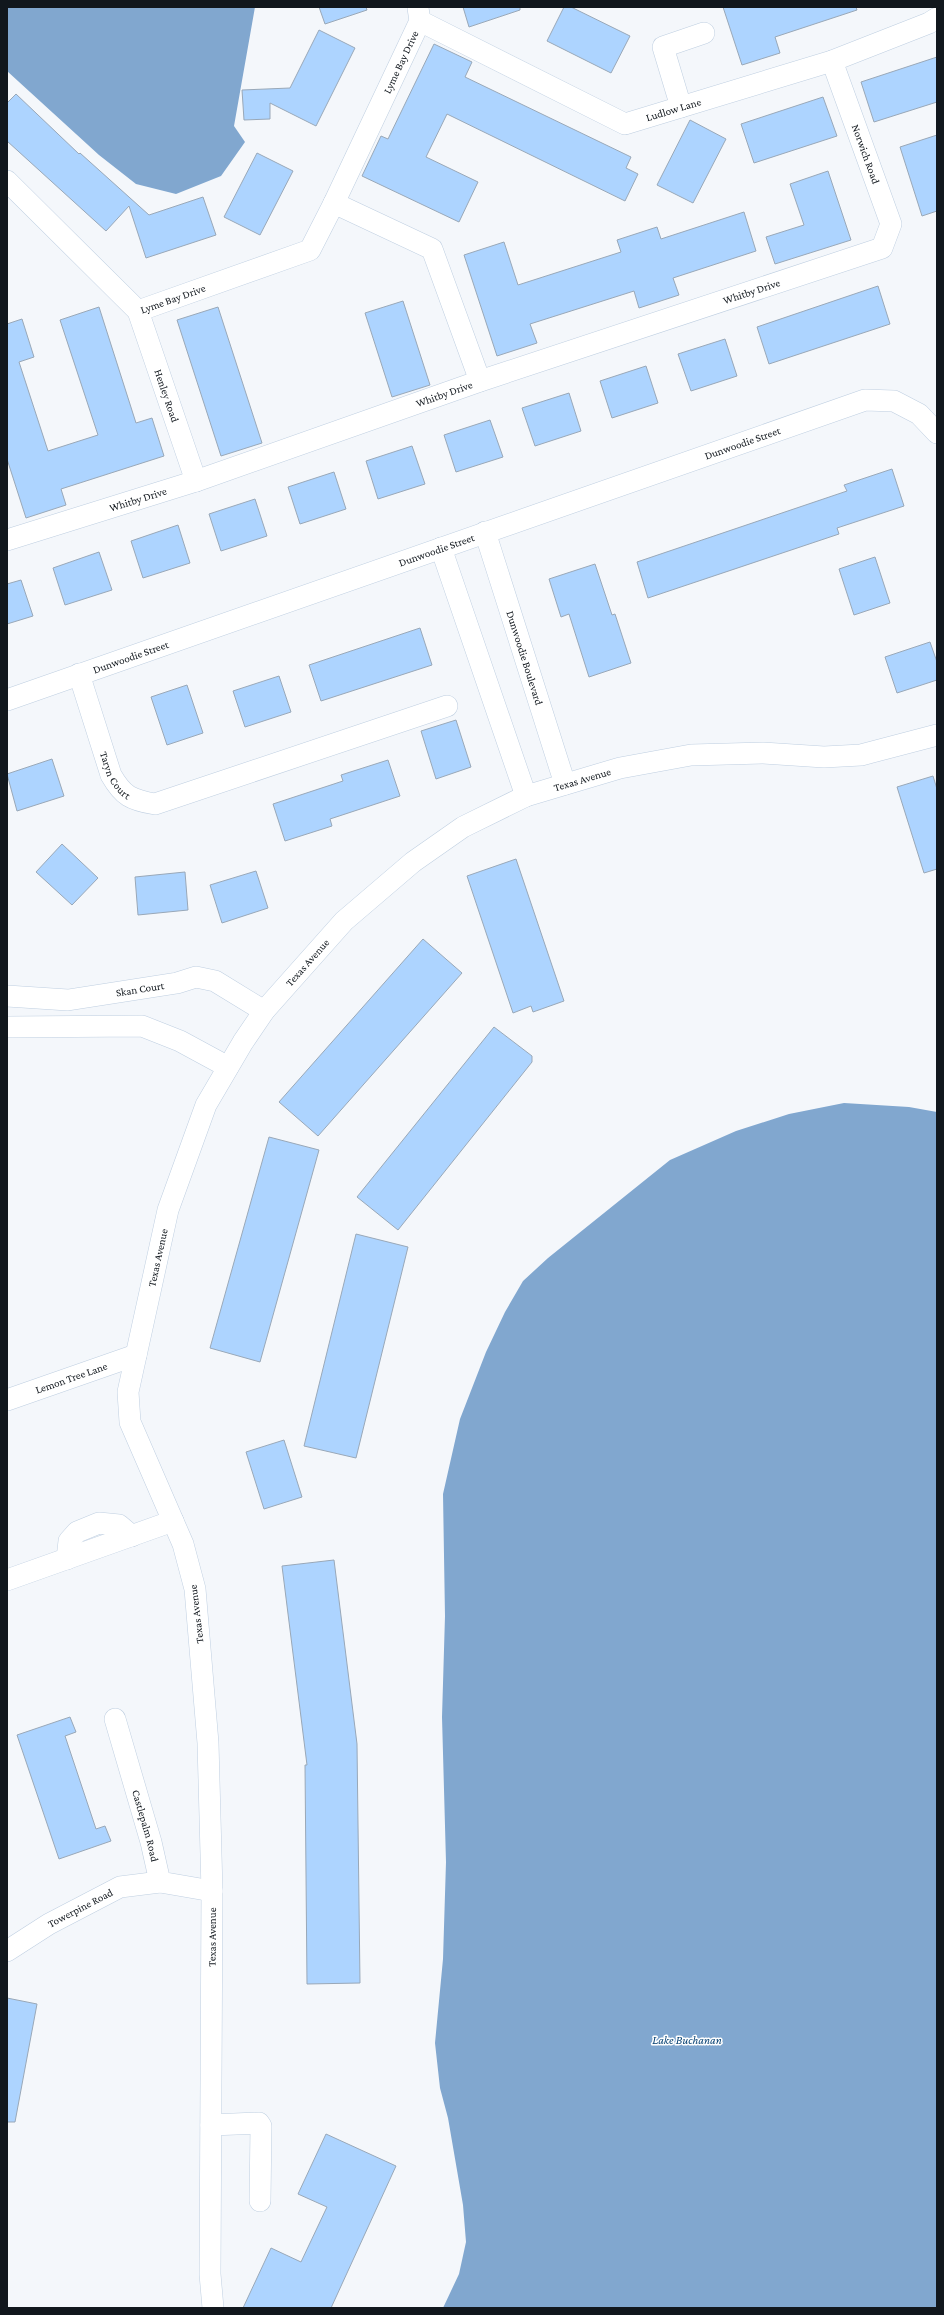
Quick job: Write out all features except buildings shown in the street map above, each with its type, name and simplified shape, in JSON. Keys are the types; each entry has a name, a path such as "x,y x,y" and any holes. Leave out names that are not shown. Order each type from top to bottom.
{"street":[{"name":"Ludlow Lane","path":"419,14 625,124 832,61 929,23 937,18"},
{"name":"Lyme Bay Drive","path":"7,181 138,311 310,250 334,203 419,14"},
{"path":"681,107 663,47 704,33"},
{"name":"Norwich Road","path":"832,61 891,224 882,248"},
{"path":"334,203 432,249 480,381"},
{"name":"Whitby Drive","path":"7,540 196,481 480,381 882,248"},
{"name":"Henley Road","path":"138,311 196,481"},
{"name":"Dunwoodie Street","path":"7,700 865,400 894,401 919,414 937,433"},
{"name":"Dunwoodie Boulevard","path":"485,532 566,784"},
{"path":"441,548 526,796"},
{"name":"Taryn Court","path":"79,674 110,775 118,788 128,797 155,804 447,706"},
{"name":"Texas Avenue","path":"213,2308 210,2274 212,1891 208,1742 195,1589 183,1544 130,1422 128,1392 168,1210 206,1105 228,1067 264,1011 344,921 413,862 463,827 526,796 620,768 691,755 763,753 824,757 861,755 937,735"},
{"name":"Skan Court","path":"7,996 68,1000 177,983 196,977 215,981 264,1011"},
{"path":"7,1027 142,1026 180,1041 228,1067"},
{"name":"Lemon Tree Lane","path":"7,1400 136,1355"},
{"path":"7,1580 67,1560 173,1521"},
{"name":"Castlepalm Road","path":"115,1718 151,1842 160,1882"},
{"path":"160,1882 212,1891"},
{"name":"Towerpine Road","path":"7,1951 49,1924 120,1887 160,1882"},
{"path":"211,2125 259,2123 261,2126 260,2202"},
{"name":"Texas Avenue","path":"202,2308 210,2274"}],"water":[{"path":"7,7 255,7 234,126 245,142 221,176 176,194 136,184 99,155 7,71"},
{"name":"Lake Buchanan","path":"844,1103 909,1107 937,1112 937,2308 443,2308 459,2274 466,2242 463,2205 448,2118 440,2088 435,2043 443,1959 446,1862 442,1717 445,1616 443,1494 460,1419 486,1352 505,1312 523,1281 548,1258 670,1160 736,1131 789,1114"}]}
